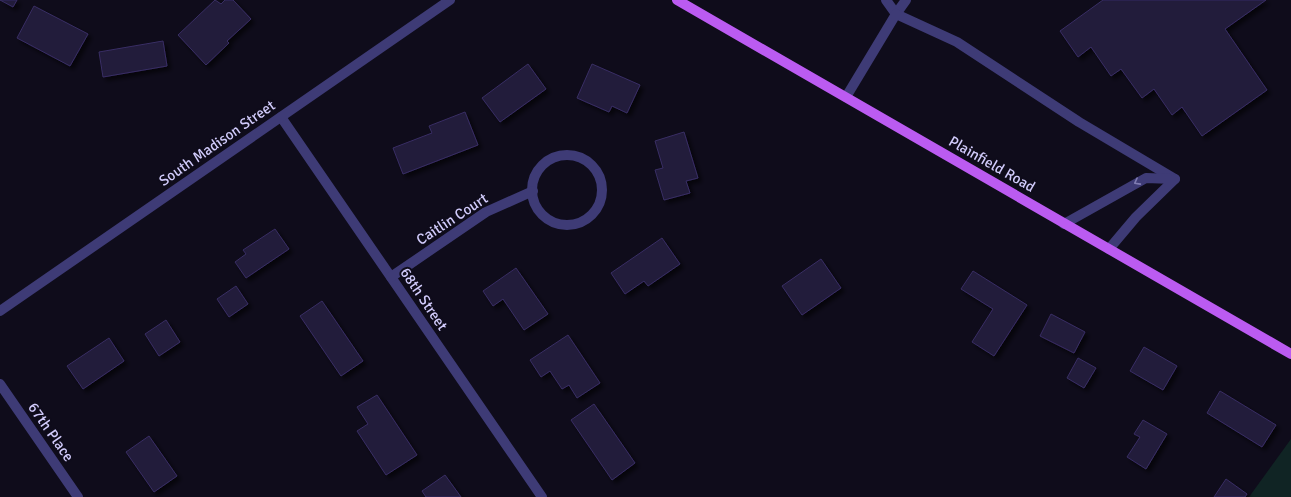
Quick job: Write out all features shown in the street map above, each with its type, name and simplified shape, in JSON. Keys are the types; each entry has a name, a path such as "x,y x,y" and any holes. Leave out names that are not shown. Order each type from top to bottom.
{"main road":[{"name":"Plainfield Road","path":"677,0 1291,354"}],"street":[{"name":"South Madison Street","path":"0,311 450,0"},
{"path":"886,0 896,14 958,42 1079,122 1175,179"},
{"path":"846,97 906,0"},
{"name":"68th Street","path":"281,117 542,497"},
{"path":"572,155 583,158 593,166 600,176 602,188 601,198 597,208 580,222 569,224 553,221 540,211 535,202 533,191 537,174 548,160 560,156 572,155"},
{"path":"1064,224 1146,178 1175,179"},
{"path":"1109,249 1136,217 1175,179"},
{"name":"Caitlin Court","path":"391,277 486,212 533,191"},
{"name":"67th Place","path":"0,384 78,497"}],"green space":[{"path":"1291,439 1291,497 1249,497"}],"building":[{"path":"0,0 17,0 13,7"},
{"path":"215,0 221,4 225,0 233,0 251,19 227,41 229,43 206,65 178,35"},
{"path":"1103,0 1266,0 1225,29 1267,90 1202,136 1182,107 1172,115 1154,89 1142,98 1121,69 1111,76 1091,47 1078,57 1060,31"},
{"path":"34,6 88,34 70,66 17,38"},
{"path":"163,41 167,66 103,77 99,52"},
{"path":"528,64 546,89 500,122 482,98"},
{"path":"592,64 640,85 627,113 612,106 609,112 577,98"},
{"path":"465,112 478,145 403,174 393,148 432,133 429,126"},
{"path":"684,132 698,178 686,181 690,193 664,200 655,170 663,168 655,141"},
{"path":"275,229 289,249 246,278 235,262 246,254 243,250"},
{"path":"662,238 680,264 648,286 644,281 625,294 611,273"},
{"path":"821,259 841,288 802,315 782,286"},
{"path":"516,268 548,314 524,330 503,299 493,306 483,291"},
{"path":"973,271 1027,305 994,356 972,342 993,309 961,289"},
{"path":"236,286 248,304 229,317 217,299"},
{"path":"322,301 363,361 341,376 300,316"},
{"path":"1051,314 1085,332 1074,353 1040,336"},
{"path":"166,320 180,342 159,356 145,334"},
{"path":"568,335 600,383 577,398 569,385 562,389 550,371 541,377 530,360"},
{"path":"109,338 124,361 83,389 67,366"},
{"path":"1144,347 1177,366 1163,390 1130,371"},
{"path":"1078,358 1096,368 1084,388 1067,378"},
{"path":"1220,391 1276,425 1262,447 1207,413"},
{"path":"377,395 417,455 386,475 357,431 368,424 357,407"},
{"path":"594,404 635,463 612,480 571,420"},
{"path":"1143,420 1167,434 1146,469 1127,457 1140,437 1134,434"},
{"path":"149,436 177,476 154,492 126,452"},
{"path":"445,475 461,497 426,497 422,491"},
{"path":"1226,479 1247,494 1245,497 1214,497"}]}
